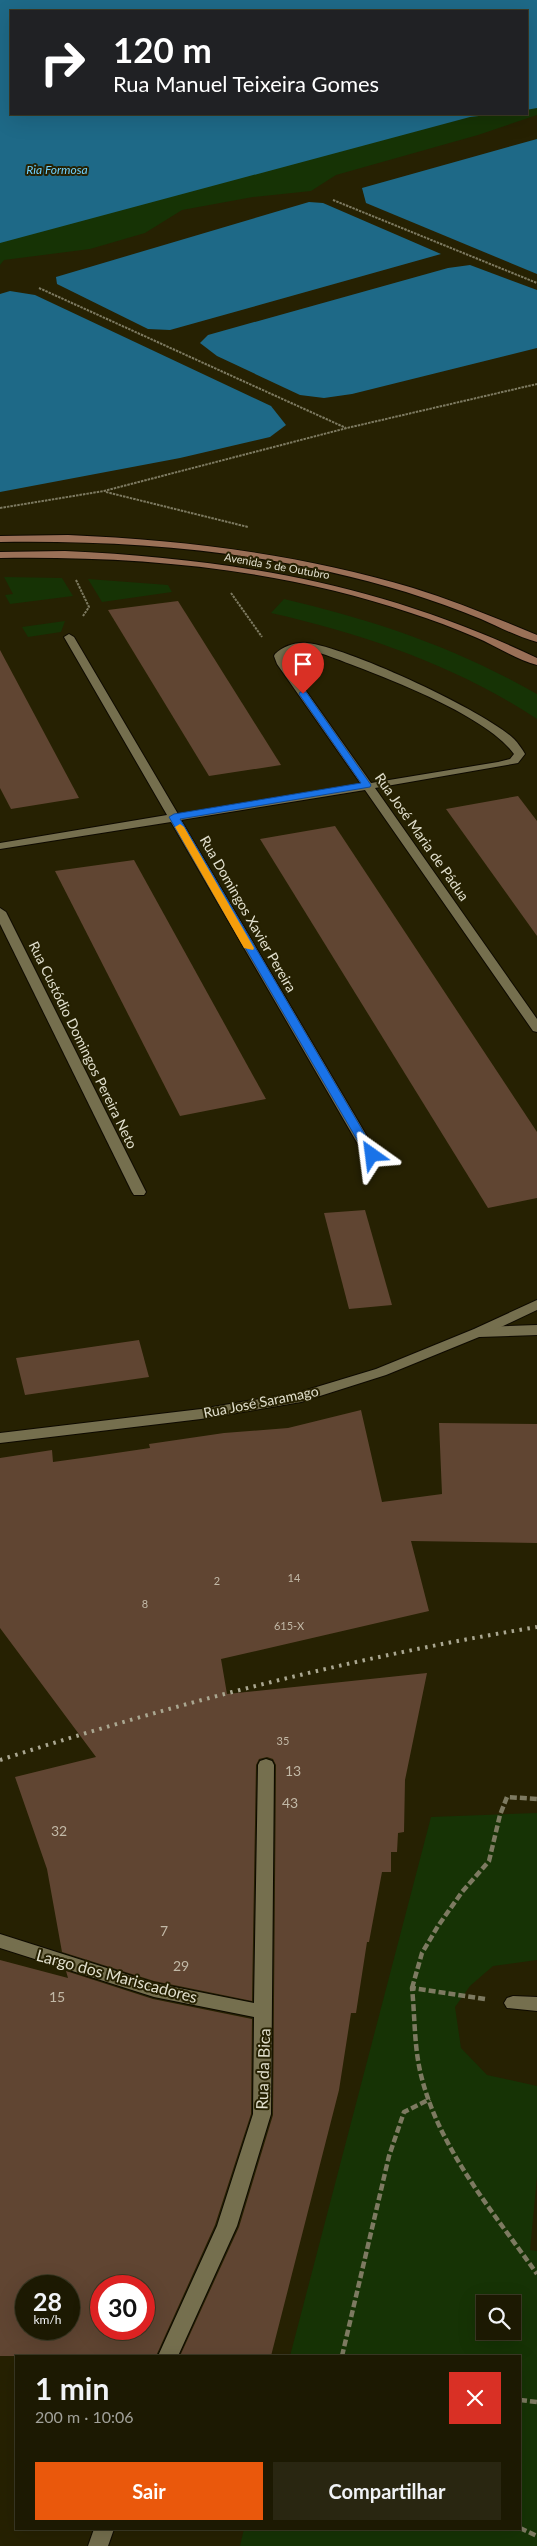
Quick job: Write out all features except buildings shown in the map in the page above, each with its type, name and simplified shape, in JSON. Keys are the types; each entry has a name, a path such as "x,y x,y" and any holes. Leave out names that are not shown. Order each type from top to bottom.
{"main road":[{"name":"Avenida 5 de Outubro","path":"0,539 124,541 286,560 371,580 420,594 480,614 537,639"},
{"name":"Avenida 5 de Outubro","path":"0,555 64,555 159,560 212,566 290,579 394,605 485,636 537,662"}],"street":[{"name":"Rua Domingos Xavier Pereira","path":"69,637 372,1155"},
{"path":"0,846 366,785 499,765 514,761 520,754 519,748 510,740 464,712 412,684 354,661 310,647 296,647 285,650 279,656 282,664"},
{"name":"Rua José Maria de Pádua","path":"282,664 537,1028"},
{"name":"Rua Custódio Domingos Pereira Neto","path":"0,912 139,1192"},
{"name":"Rua José Saramago","path":"0,1438 200,1414 301,1397 380,1372 478,1332 537,1304"},
{"path":"478,1332 537,1330"},
{"name":"Rua da Bica","path":"168,2355 227,2226 262,2114 266,1765"},
{"name":"Largo dos Mariscadores","path":"0,1941 154,1990 264,2012"},
{"path":"513,2003 537,2004"},
{"path":"98,2546 104,2530"}],"path":[{"path":"334,200 537,283"},
{"path":"39,288 347,428"},
{"path":"0,508 104,491 347,428 537,384"},
{"path":"64,555 89,607 69,637"},
{"path":"212,566 282,664"},
{"path":"537,1799 507,1797 500,1815 489,1861 462,1892 438,1926 422,1953 412,1988 421,2075 438,2122 468,2172 537,2274"},
{"path":"412,1988 513,2003"},
{"path":"342,2355 392,2147 404,2112 430,2099"},
{"path":"521,2400 537,2402"},
{"path":"521,2528 537,2536"}],"green space":[{"path":"537,107 537,115 478,135 336,175 311,191 253,197 182,210 145,233 90,249 4,260 0,265 0,241 469,117 482,115 528,115 528,109"},
{"path":"4,577 62,578 73,596 10,604 5,595 13,594"},
{"path":"88,579 168,585 172,592 102,602"},
{"path":"284,599 383,626 476,662 537,694 537,719 475,683 409,654 341,631 271,613"},
{"path":"65,621 61,632 28,637 22,627"},
{"path":"537,1813 537,1960 493,1966 470,1986 455,2007 461,2048 487,2075 537,2086 537,2177 530,2250 537,2251 537,2546 240,2546 244,2530 521,2530 521,2355 290,2355 431,1817"}],"water":[{"name":"Ria Formosa","path":"0,0 537,0 537,108 528,110 528,10 10,10 10,115 487,115 470,117 0,243"},
{"path":"537,139 537,274 366,203 362,188"},
{"path":"309,202 323,203 441,254 170,330 148,329 57,284 56,277"},
{"path":"470,265 537,290 537,348 352,394 324,398 300,395 217,356 200,343 208,335 448,268"},
{"path":"10,291 35,295 271,406 286,425 270,437 180,458 0,492 0,294"}],"railway":[{"path":"0,1760 132,1719 266,1683 401,1652 537,1627"}],"slow traffic":[{"path":"180,827 249,948"}],"route":[{"path":"303,694 366,785 174,817 247,945 372,1155"}]}
